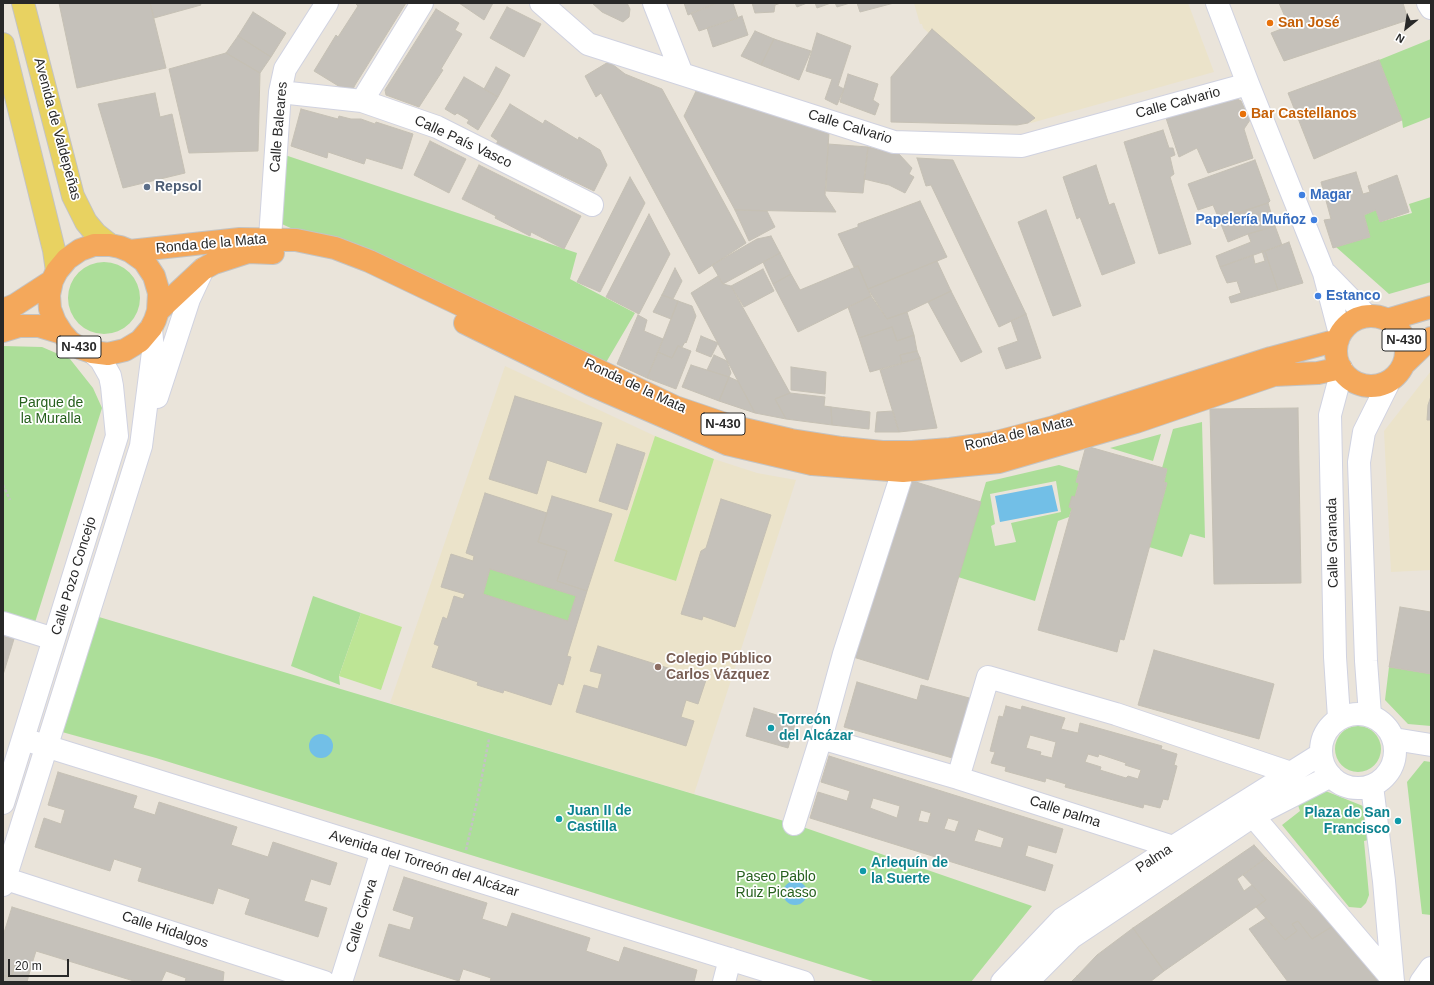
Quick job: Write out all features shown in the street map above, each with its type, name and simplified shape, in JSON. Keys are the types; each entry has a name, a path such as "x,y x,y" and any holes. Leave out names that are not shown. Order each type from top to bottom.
{"highway":[{"name":"Ronda de la Mata","path":"120,248 270,238 296,240 335,248 369,261 675,407 730,426 791,440 842,448 882,452 912,452 950,449 993,443 1054,427 1339,337"},
{"name":"N-430","path":"3,310 15,305 55,276 67,259 80,250 94,245 120,248"},
{"path":"120,248 144,261 154,276 159,293 154,320"},
{"name":"Ronda de la Mata","path":"154,320 203,269 214,263 248,252 297,254 330,261 362,272 591,385 727,444 812,464 903,471 999,462 1136,422 1274,375 1318,373 1341,369"},
{"name":"N-430","path":"55,276 50,295 50,308 54,322 62,334 70,342 80,348 92,352 108,354 125,350 140,341 154,320"},
{"name":"N-430","path":"1339,337 1347,326 1356,319 1377,318 1431,307"},
{"name":"N-430","path":"1377,318 1397,327 1404,338 1406,350 1405,363"},
{"name":"N-430","path":"3,331 19,326 40,326 62,334"},
{"path":"1339,337 1336,350 1338,361 1341,369 1351,380 1363,385 1376,386 1389,382"},
{"name":"N-430","path":"1389,382 1398,374 1405,363 1431,338"}],"main road":[{"name":"Avenida de Valdepeñas","path":"23,3 73,196 86,222 96,234 120,248"},
{"path":"3,44 54,250 55,276"}],"street":[{"name":"Calle Baleares","path":"270,238 280,92 285,69 327,3"},
{"path":"362,100 422,3"},
{"name":"Calle Calvario","path":"541,3 588,44 894,142 1022,146 1248,84"},
{"path":"654,3 682,74"},
{"path":"1217,3 1324,273 1339,337"},
{"path":"1428,3 1431,8"},
{"name":"Calle País Vasco","path":"280,92 362,100 437,128 592,205"},
{"name":"Calle Pozo Concejo","path":"4,880 141,446 189,299 203,269"},
{"path":"1324,273 1377,318"},
{"name":"Calle Pozo Concejo","path":"141,446 153,352 154,320"},
{"name":"Calle Pozo Concejo","path":"3,803 117,436 110,376 101,360 92,352"},
{"name":"Calle Granada","path":"1339,718 1335,657 1330,415 1341,369"},
{"name":"Calle Granada","path":"1370,715 1366,661 1359,462 1364,432 1389,382"},
{"path":"794,824 821,738 844,654 903,471"},
{"path":"3,623 54,639"},
{"path":"958,778 988,677 1116,714 1291,773"},
{"path":"1359,713 1370,715 1378,718 1389,729 1394,739 1396,752 1392,768 1383,780 1372,786 1361,788 1345,786 1330,776 1326,771 1321,754 1322,740 1331,725 1339,718 1348,714 1359,713"},
{"name":"Avenida del Torreón del Alcázar","path":"23,738 803,982"},
{"name":"Calle palma","path":"821,738 958,778 1172,847"},
{"path":"1394,739 1431,745"},
{"name":"Palma","path":"1002,982 1062,919 1172,847 1321,754"},
{"name":"Palma","path":"1027,982 1072,937 1253,816 1330,776"},
{"path":"1372,786 1384,881 1393,981"},
{"path":"1253,816 1393,981"},
{"name":"Calle Cierva","path":"341,982 382,851"},
{"name":"Calle Hidalgos","path":"4,880 324,982"},
{"path":"724,982 730,958"},
{"path":"1421,982 1431,968"}],"path":[{"path":"3,485 10,500"},
{"path":"466,850 489,739"}],"shaded area":[{"path":"914,3 1188,3 1214,72 1031,123 923,28 922,24 920,24"},
{"path":"505,366 655,436 614,560 676,581 714,459 757,473 796,480 694,794 390,703"},
{"path":"1431,371 1431,570 1391,572 1384,431"}],"green space":[{"path":"1431,39 1431,117 1403,128 1402,120 1379,60"},
{"path":"276,152 577,253 570,279 635,313 601,371 271,219"},
{"path":"1431,197 1431,282 1389,294 1336,247 1370,237 1364,215 1376,210 1380,222 1412,213 1409,204"},
{"path":"104,262 124,268 134,278 140,298 134,318 124,328 104,334 84,328 74,318 68,298 74,278 84,268"},
{"name":"Parque de la Muralla","path":"3,346 42,347 70,359 93,388 102,408 32,632 3,619"},
{"path":"1202,422 1205,538 1190,534 1182,557 1149,547 1167,483 1164,482 1167,469 1162,468 1173,429"},
{"path":"1161,434 1153,461 1110,448"},
{"path":"655,436 714,459 676,581 614,561"},
{"path":"1059,465 1079,471 1076,482 1079,483 1075,497 1069,507 1072,508 1069,517 1058,521 1035,601 958,577 986,482","holes":["1056,481 1061,512 1011,523 1016,542 995,546 991,526 995,524 990,494"]},
{"path":"490,569 576,596 568,621 483,594"},
{"path":"313,596 361,613 339,676 340,685 291,666"},
{"path":"361,613 402,627 381,690 339,676"},
{"name":"Paseo Pablo Ruiz Picasso","path":"99,617 794,824 1032,906 971,982 876,982 591,892 156,758 62,732"},
{"path":"1389,667 1431,674 1431,726 1408,724 1385,700"},
{"path":"1353,726 1363,726 1371,730 1377,736 1381,744 1381,754 1377,762 1371,768 1363,772 1353,772 1345,768 1339,762 1335,754 1335,744 1339,736 1345,730"},
{"path":"1424,761 1431,762 1431,915 1422,914 1407,782"},
{"path":"1323,790 1363,806 1368,840 1364,841 1369,895 1366,903 1361,908 1349,907 1282,825 1300,811 1298,805"}],"water":[{"path":"1052,485 1058,511 1000,522 995,496"},
{"path":"321,734 330,737 333,746 330,755 321,758 312,755 309,746 312,737"},
{"path":"795,881 803,885 807,893 803,901 795,905 787,901 783,893 787,885"}],"building":[{"path":"59,3 150,3 166,68 77,88"},
{"path":"150,3 200,3 201,5 154,18"},
{"path":"356,3 406,3 353,89 345,90 314,71 336,35 338,37 358,6"},
{"path":"459,3 493,3 484,20"},
{"path":"592,3 627,3 630,9 629,17 623,22 602,12"},
{"path":"684,3 717,3 688,15"},
{"path":"717,3 733,3 738,18 699,31 691,13"},
{"path":"752,3 781,3 775,5 774,12 755,13"},
{"path":"795,3 807,3 797,7"},
{"path":"815,3 831,3 817,8"},
{"path":"835,3 850,3 837,7"},
{"path":"857,3 894,3 860,12"},
{"path":"1279,3 1403,3 1408,20 1284,61 1271,33 1289,26"},
{"path":"507,7 541,24 524,57 490,38"},
{"path":"436,9 459,23 455,30 462,34 441,69 443,70 419,107 386,95 385,90"},
{"path":"253,12 286,33 271,57 238,36"},
{"path":"742,16 748,35 713,47 707,28"},
{"path":"932,29 1035,118 1028,123 1017,125 891,122 891,77"},
{"path":"755,31 774,39 761,65 741,56"},
{"path":"817,33 851,46 838,86 844,89 837,105 825,99 832,79 806,71"},
{"path":"238,36 271,57 260,73 226,53"},
{"path":"774,39 811,51 799,80 761,65"},
{"path":"226,53 260,73 258,151 189,153 169,69"},
{"path":"1379,60 1402,120 1314,159 1288,93"},
{"path":"610,61 625,74 662,89 746,243 699,274 601,93 596,97 585,76"},
{"path":"496,67 510,75 498,97 484,89"},
{"path":"848,74 878,84 873,100 879,104 875,115 840,102"},
{"path":"464,77 498,97 478,130 467,123 469,120 457,113 455,115 445,109"},
{"path":"698,87 829,132 825,195 836,212 735,210 684,116"},
{"path":"155,93 160,117 172,114 185,173 123,188 98,104"},
{"path":"1235,98 1241,101 1250,120 1244,129 1253,158 1208,173 1197,148 1179,157 1166,118"},
{"path":"510,104 543,124 545,120 578,140 579,137 600,150 607,165 594,191 496,144 498,141 491,136"},
{"path":"301,109 338,119 339,116 351,119 361,119 375,124 376,122 413,134 402,169 366,158 364,164 328,152 327,158 291,146"},
{"path":"1163,130 1169,148 1173,148 1175,155 1170,157 1174,174 1170,177 1191,244 1159,254 1124,142"},
{"path":"430,141 466,159 449,193 414,175"},
{"path":"828,144 868,147 863,193 826,191"},
{"path":"868,147 899,154 912,168 909,174 914,177 905,193 889,185 864,179"},
{"path":"917,158 953,160 1026,314 999,327 931,185 926,186"},
{"path":"1255,160 1270,201 1268,203 1219,219 1213,205 1198,210 1188,184"},
{"path":"479,165 581,216 564,249 531,232 530,236 495,218 496,216 462,199"},
{"path":"1096,165 1109,205 1114,203 1135,263 1102,275 1080,217 1077,219 1063,177"},
{"path":"1356,172 1363,194 1370,192 1368,186 1397,175 1409,212 1380,222 1376,210 1364,215 1370,237 1333,248 1324,220 1331,219 1321,182"},
{"path":"630,177 645,203 600,292 577,282"},
{"path":"920,201 947,257 868,289 858,266 854,267 838,234 858,227 858,224"},
{"path":"1268,203 1275,226 1228,242 1219,219"},
{"path":"735,210 767,211 775,227 749,241"},
{"path":"1046,210 1081,306 1053,316 1018,222"},
{"path":"649,214 670,254 639,314 606,297"},
{"path":"1275,226 1282,245 1220,267 1216,256 1251,242 1248,234"},
{"path":"771,236 780,253 723,284 712,265 757,239"},
{"path":"1289,242 1303,283 1278,290 1265,251"},
{"path":"1262,251 1265,251 1278,290 1231,303 1229,297 1241,293 1237,281 1227,283 1220,267 1253,255 1255,264 1265,261"},
{"path":"780,253 791,274 773,284 763,262"},
{"path":"937,261 951,291 907,312 887,319 868,289"},
{"path":"858,266 871,296 798,332 773,284 791,274 800,290"},
{"path":"675,268 682,281 673,299 662,295"},
{"path":"763,269 774,291 744,307 731,286"},
{"path":"718,276 723,284 731,286 790,393 775,399 786,419 755,413 691,293"},
{"path":"951,291 982,352 961,362 928,302"},
{"path":"662,295 678,301 671,319 653,312"},
{"path":"871,296 887,319 907,312 914,335 897,341 892,327 859,338 848,307"},
{"path":"678,301 692,306 696,316 686,343 685,342 682,347 678,346 672,358 658,352"},
{"path":"1026,314 1041,358 1006,369 998,348 1018,341 1011,321"},
{"path":"638,315 647,320 644,331 663,339 647,378 617,364"},
{"path":"892,327 897,341 914,335 917,351 900,355 902,363 870,372 859,338"},
{"path":"701,336 718,343 711,357 696,351"},
{"path":"678,346 691,351 676,389 647,378 658,352 672,358"},
{"path":"917,351 920,358 902,363 900,355"},
{"path":"714,355 727,361 731,373 729,377 707,370"},
{"path":"920,358 937,428 899,432 880,370"},
{"path":"691,365 729,377 719,401 682,387"},
{"path":"791,367 826,372 825,394 791,390"},
{"path":"729,377 738,381 755,413 719,401"},
{"path":"790,393 825,397 824,406 831,407 832,425 786,419 775,399"},
{"path":"515,396 602,423 586,473 547,460 537,494 489,479"},
{"path":"1431,396 1431,420 1427,420 1428,405"},
{"path":"831,407 870,412 869,429 832,425"},
{"path":"1298,408 1301,583 1214,584 1210,409"},
{"path":"893,411 899,432 875,432 877,412"},
{"path":"617,444 645,453 627,510 599,501"},
{"path":"1086,446 1167,469 1164,482 1167,483 1124,640 1120,639 1117,652 1038,630 1072,508 1069,507 1072,496 1075,497 1079,483 1076,482"},
{"path":"903,478 981,502 928,680 850,656"},
{"path":"485,493 547,513 538,542 567,551 557,581 587,591 567,656 571,657 563,685 558,683 551,705 504,690 503,693 477,685 478,682 432,667 439,646 434,644 443,617 447,619 454,596 463,599 465,594 441,587 451,554 473,561 474,556 466,553","holes":["490,569 576,596 568,621 483,594"]},
{"path":"552,496 612,514 587,591 557,581 567,551 538,542"},
{"path":"721,499 771,515 735,627 703,616 702,620 681,614 701,551 706,548"},
{"path":"1400,607 1431,612 1431,674 1389,667"},
{"path":"3,636 14,639 3,675"},
{"path":"598,646 706,680 698,704 686,700 681,717 694,721 686,746 576,712 584,685 598,689 602,674 590,671"},
{"path":"1154,650 1274,684 1259,739 1138,705"},
{"path":"857,682 917,700 921,685 973,699 956,759 844,727"},
{"path":"1006,706 1021,710 1022,706 1065,718 1061,729 1078,733 1080,723 1162,746 1161,749 1177,754 1174,765 1177,766 1168,800 1163,799 1160,808 1144,804 1143,808 1065,787 1066,784 1046,778 1045,782 1005,771 1006,767 991,763 995,752 990,751 999,716 1003,717","holes":["1030,735 1056,742 1052,758 1040,755 1041,752 1026,748","1088,754 1098,757 1099,754 1126,763 1125,765 1141,770 1138,779 1128,776 1126,778 1100,770 1101,767 1085,762"]},
{"name":"Torreón del Alcázar","path":"754,708 796,721 788,748 746,736"},
{"path":"829,756 1063,829 1056,853 1028,845 1025,856 1053,865 1045,891 810,818 818,792 847,801 850,791 821,782","holes":["873,798 900,806 897,818 870,808","921,810 931,813 928,823 918,821","948,818 959,821 955,832 944,829","978,829 1004,838 1001,848 974,841"]},
{"path":"58,772 137,796 133,808 155,815 159,802 237,827 231,845 268,857 273,842 337,863 330,885 311,879 304,901 327,908 318,937 245,914 250,899 218,888 213,904 138,881 142,868 114,859 110,871 35,847 44,818 61,824 65,810 48,805"},
{"path":"1254,845 1266,858 1237,879 1244,891 1252,885 1266,900 1164,971 1133,928"},
{"path":"1266,858 1333,926 1312,939 1298,921 1292,924 1297,931 1285,940 1256,907 1266,900 1243,875"},
{"path":"404,877 487,903 482,919 507,927 512,913 590,938 586,951 619,962 624,947 697,970 694,982 490,982 491,978 463,969 459,981 379,956 389,924 410,930 414,917 393,910"},
{"path":"12,907 224,972 223,982 185,982 186,978 166,971 161,982 137,982 36,951 31,967 16,962 11,978 3,975 3,936"},
{"path":"1266,918 1285,940 1297,931 1292,924 1298,921 1312,939 1333,926 1379,982 1288,982 1249,929"},
{"path":"1133,928 1164,971 1150,982 1083,982 1077,976 1097,955"},
{"path":"16,962 31,967 27,982 3,982 3,975 11,978"},
{"path":"1077,976 1083,982 1071,982"}],"place":[{"name":"San José","path":"1270,23"},
{"name":"Bar Castellanos","path":"1243,114"},
{"name":"Repsol","path":"147,187"},
{"name":"Magar","path":"1302,195"},
{"name":"Papelería Muñoz","path":"1314,220"},
{"name":"Estanco","path":"1318,296"},
{"name":"Colegio Público Carlos Vázquez","path":"658,667"},
{"name":"Torreón del Alcázar","path":"771,728"},
{"name":"Juan II de Castilla","path":"559,819"},
{"name":"Plaza de San Francisco","path":"1398,821"},
{"name":"Arlequín de la Suerte","path":"863,871"}]}
